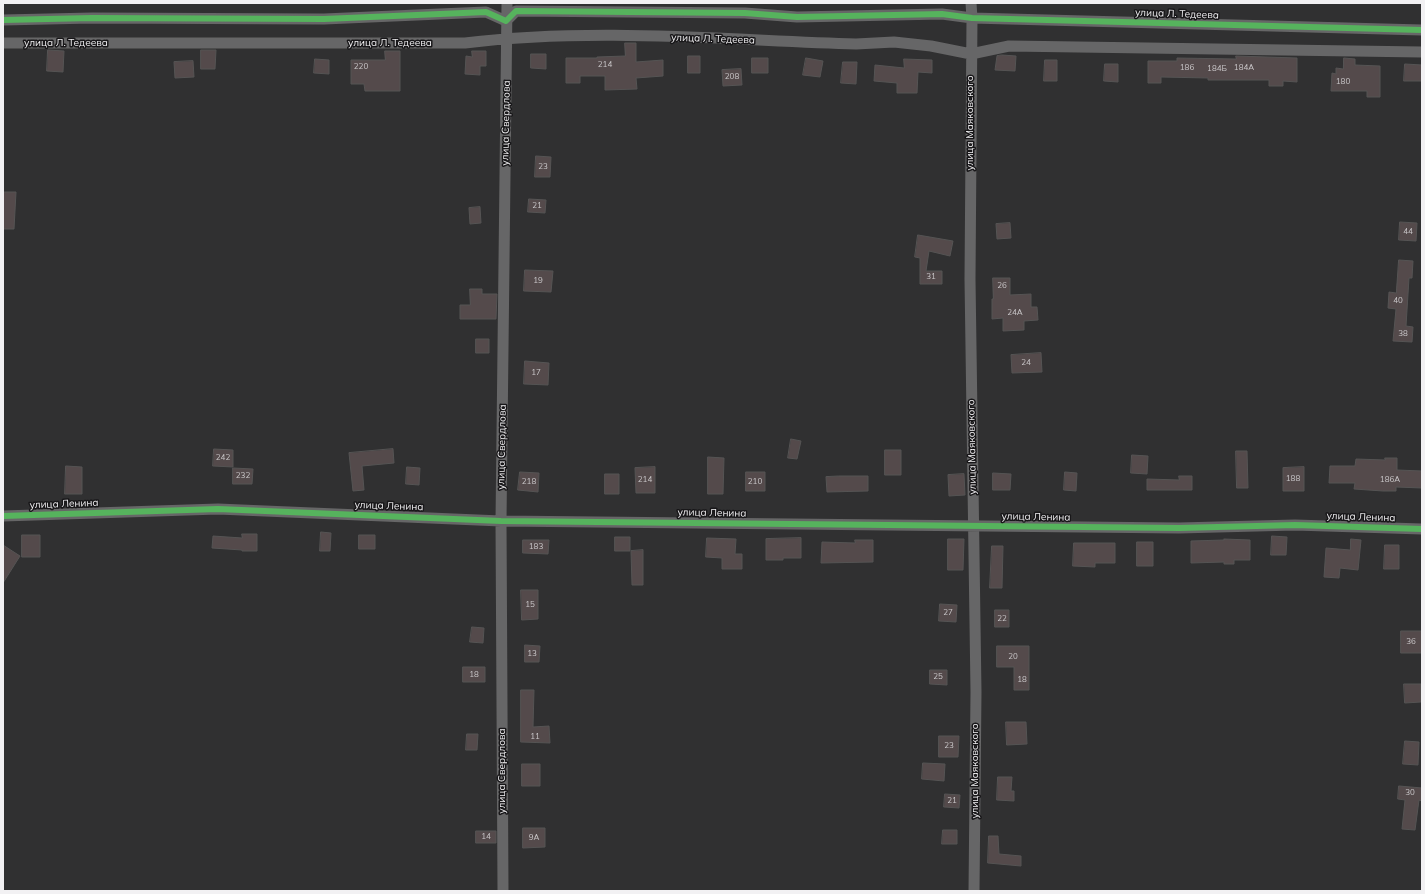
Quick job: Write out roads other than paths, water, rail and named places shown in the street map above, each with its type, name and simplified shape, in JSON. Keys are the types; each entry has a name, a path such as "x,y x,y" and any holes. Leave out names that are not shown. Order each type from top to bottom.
{"street":[{"name":"улица Свердлова","path":"502,891 501,521 507,3"},
{"name":"улица Маяковского","path":"971,3 970,279 976,692 974,891"},
{"name":"улица Л. Тедеева","path":"506,21 516,11 745,13 797,17 942,14 972,18 1422,30"},
{"path":"3,20 92,18 324,19 486,12 506,21"},
{"name":"улица Л. Тедеева","path":"3,43 465,43 507,38 617,35 856,44 894,42 931,46 971,54 1009,46 1422,52"},
{"name":"улица Ленина","path":"3,516 218,509 501,521 1179,528 1295,525 1422,529"}]}
